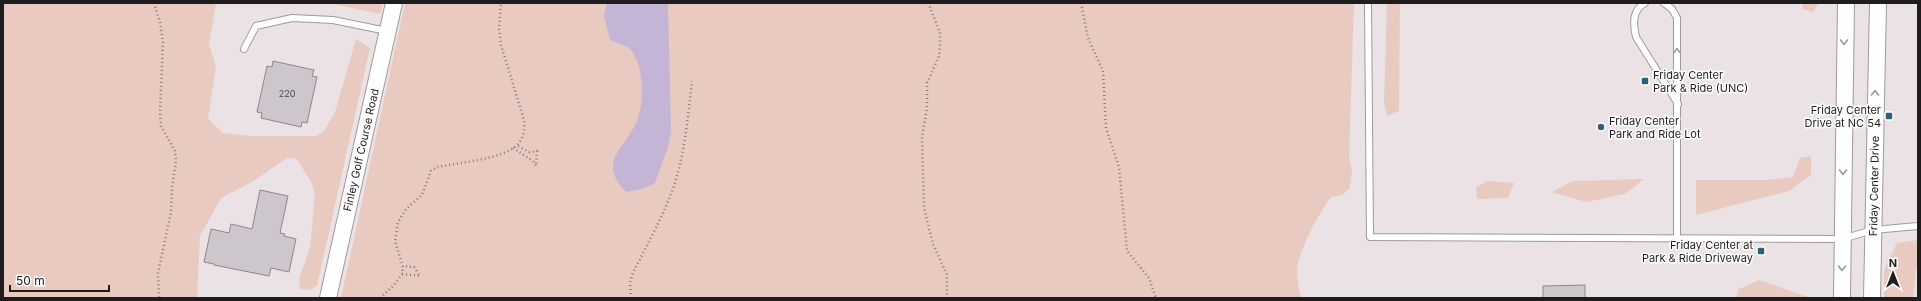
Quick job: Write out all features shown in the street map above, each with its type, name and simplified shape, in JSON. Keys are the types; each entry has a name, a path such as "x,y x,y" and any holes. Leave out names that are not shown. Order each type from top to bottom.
{"street":[{"name":"Finley Golf Course Road","path":"328,298 394,3"},
{"path":"1842,298 1846,3"},
{"name":"Friday Center Drive","path":"1872,298 1878,3"}],"lane":[{"path":"1368,3 1370,238 1842,239 1873,230 1918,226"},
{"path":"1645,3 1638,6 1635,15 1634,26 1636,37 1678,104"},
{"path":"1664,3 1672,9 1677,18 1677,239"},
{"path":"244,50 256,26 292,18 333,20 387,31"}],"path":[{"path":"154,3 163,42 160,106 161,126 175,150 176,161 172,188 171,212 158,273 158,298"},
{"path":"380,298 394,286 402,274 402,265 396,250 395,232 406,209 422,195 430,171 437,167 493,156 513,148 522,138 525,127 501,45 499,28 501,3"},
{"path":"928,3 940,32 940,43 939,56 927,83 927,108 922,137 924,208 933,244 947,275 947,298"},
{"path":"1081,3 1088,38 1103,71 1106,128 1119,167 1127,251 1149,278 1156,298"},
{"path":"631,298 630,284 632,275 661,218 674,186 685,140 692,80"},
{"path":"513,148 528,157 536,166 537,151 529,152 516,145"},
{"path":"402,265 414,267 420,276 402,274"}],"shaded area":[{"path":"3,3 216,3 209,45 216,66 208,119 223,133 251,136 316,136 324,131 335,112 356,39 370,48 317,286 309,290 300,289 299,279 310,248 315,194 312,184 297,159 287,158 252,182 221,198 200,236 197,298 3,298"},
{"path":"329,3 383,3 380,14"},
{"path":"405,3 1354,3 1349,157 1352,170 1350,188 1342,195 1331,197 1321,212 1305,243 1298,262 1297,270 1301,298 341,298"},
{"path":"607,3 668,4 671,131 668,147 655,183 642,189 626,192 618,181 614,172 613,164 620,148 631,132 639,116 642,85 635,56 630,49 610,40 604,16"},
{"path":"1387,3 1400,3 1399,111 1387,116 1384,103"},
{"path":"1803,3 1819,3 1813,12 1802,9"},
{"path":"1811,156 1811,175 1789,191 1696,215 1696,180 1766,180 1793,177 1800,158"},
{"path":"1644,179 1625,194 1586,202 1552,192 1573,181"},
{"path":"1488,181 1514,183 1508,198 1477,199 1476,187"},
{"path":"1918,240 1918,267 1916,269 1913,298 1884,298 1884,270 1897,243"},
{"path":"1759,280 1811,298 1736,298 1739,289"}],"building":[{"path":"273,61 314,70 312,76 317,77 307,123 302,122 301,127 261,118 262,113 257,112 267,66 272,67"},
{"path":"260,190 288,196 280,233 285,234 284,236 296,239 289,272 271,268 269,276 204,262 211,229 229,233 231,224 252,229"},
{"path":"1585,285 1585,298 1543,298 1543,286"}],"place":[{"name":"Friday Center Park & Ride (UNC)","path":"1645,81"},
{"name":"Friday Center Drive at NC 54","path":"1889,116"},
{"name":"Friday Center Park and Ride Lot","path":"1601,127"},
{"name":"Friday Center at Park & Ride Driveway","path":"1761,251"}]}
